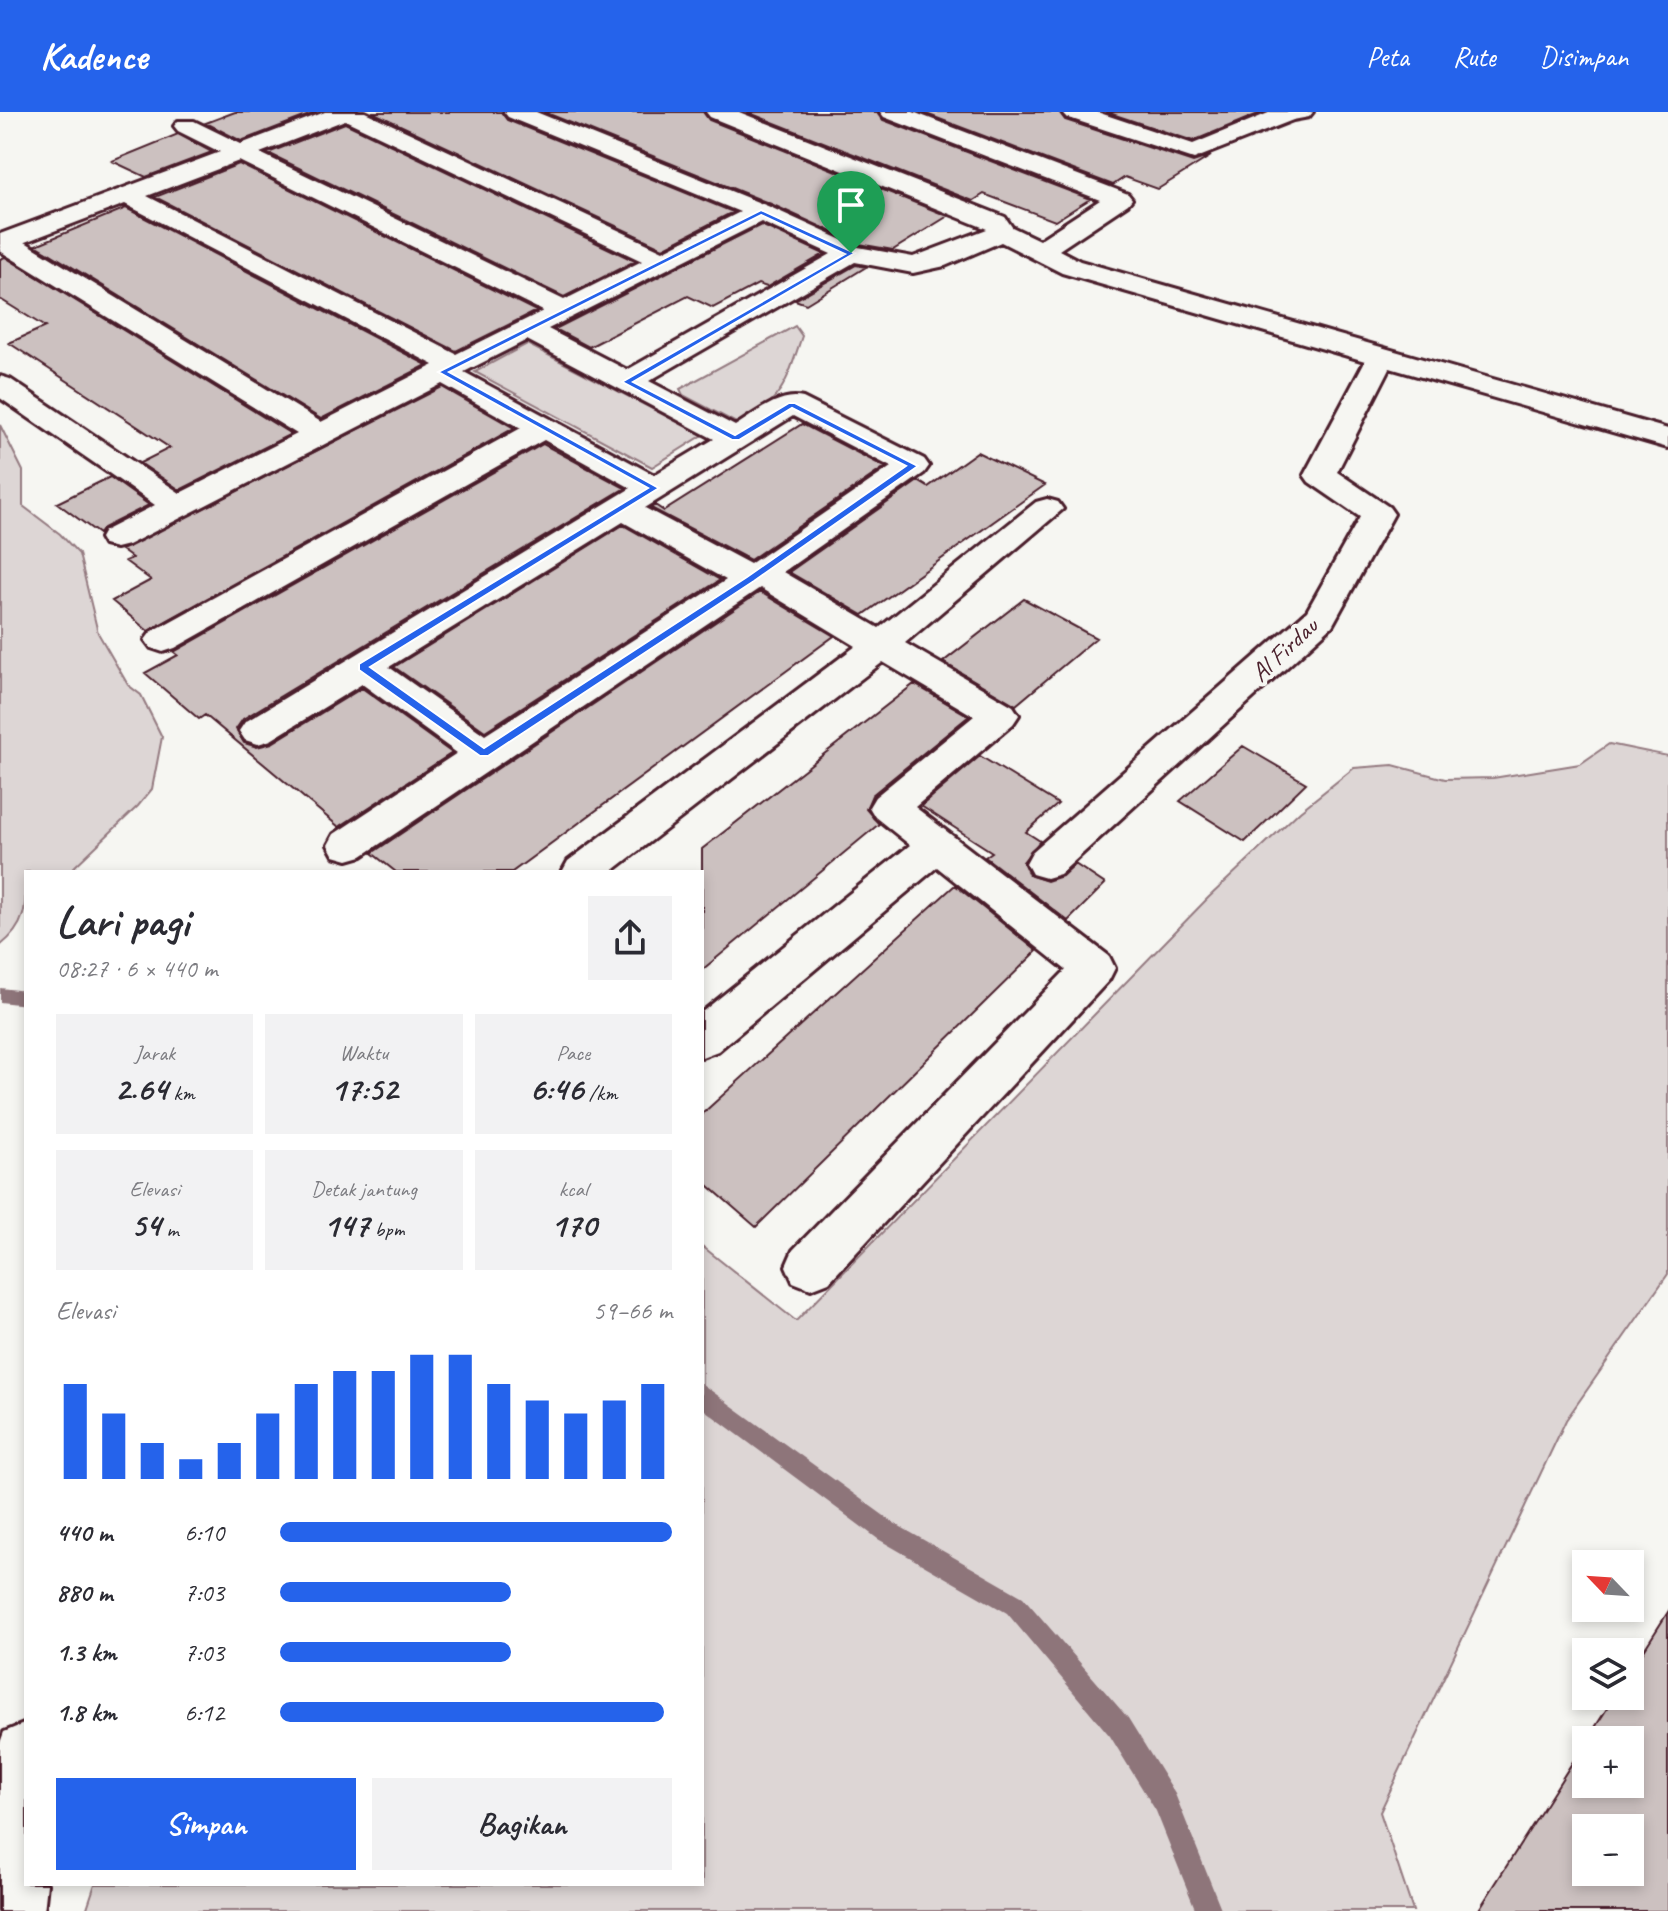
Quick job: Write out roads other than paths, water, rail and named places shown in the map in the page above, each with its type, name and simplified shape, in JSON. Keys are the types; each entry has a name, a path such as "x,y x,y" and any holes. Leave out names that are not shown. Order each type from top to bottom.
{"street":[{"path":"2,242 346,112 663,261"},
{"path":"516,112 761,212 851,253 913,265 936,260 1002,232"},
{"path":"718,112 996,222 1002,232 1071,267 1668,439"},
{"path":"892,112 1119,199 1040,251"},
{"path":"1074,112 1194,152 1292,112"},
{"path":"186,126 563,310"},
{"path":"126,195 448,368 543,428 654,488"},
{"path":"116,538 761,212"},
{"path":"2,242 319,434"},
{"path":"627,382 851,253"},
{"path":"526,329 736,438"},
{"name":"Al Firdau","path":"1046,863 1320,618 1378,514 1320,475 1381,357"},
{"path":"0,385 178,506"},
{"path":"258,731 792,404 913,466 755,576 348,845"},
{"path":"163,640 543,428"},
{"path":"621,508 755,576 1000,715 889,807 1094,968 811,1266"},
{"path":"585,870 881,645 1047,509"},
{"path":"363,667 484,753"},
{"path":"704,1036 937,845"},
{"path":"12,1911 24,1776"}],"waterway":[{"path":"0,995 24,998"},
{"path":"704,1396 886,1531 1015,1605 1119,1727 1166,1803 1209,1911"}]}
